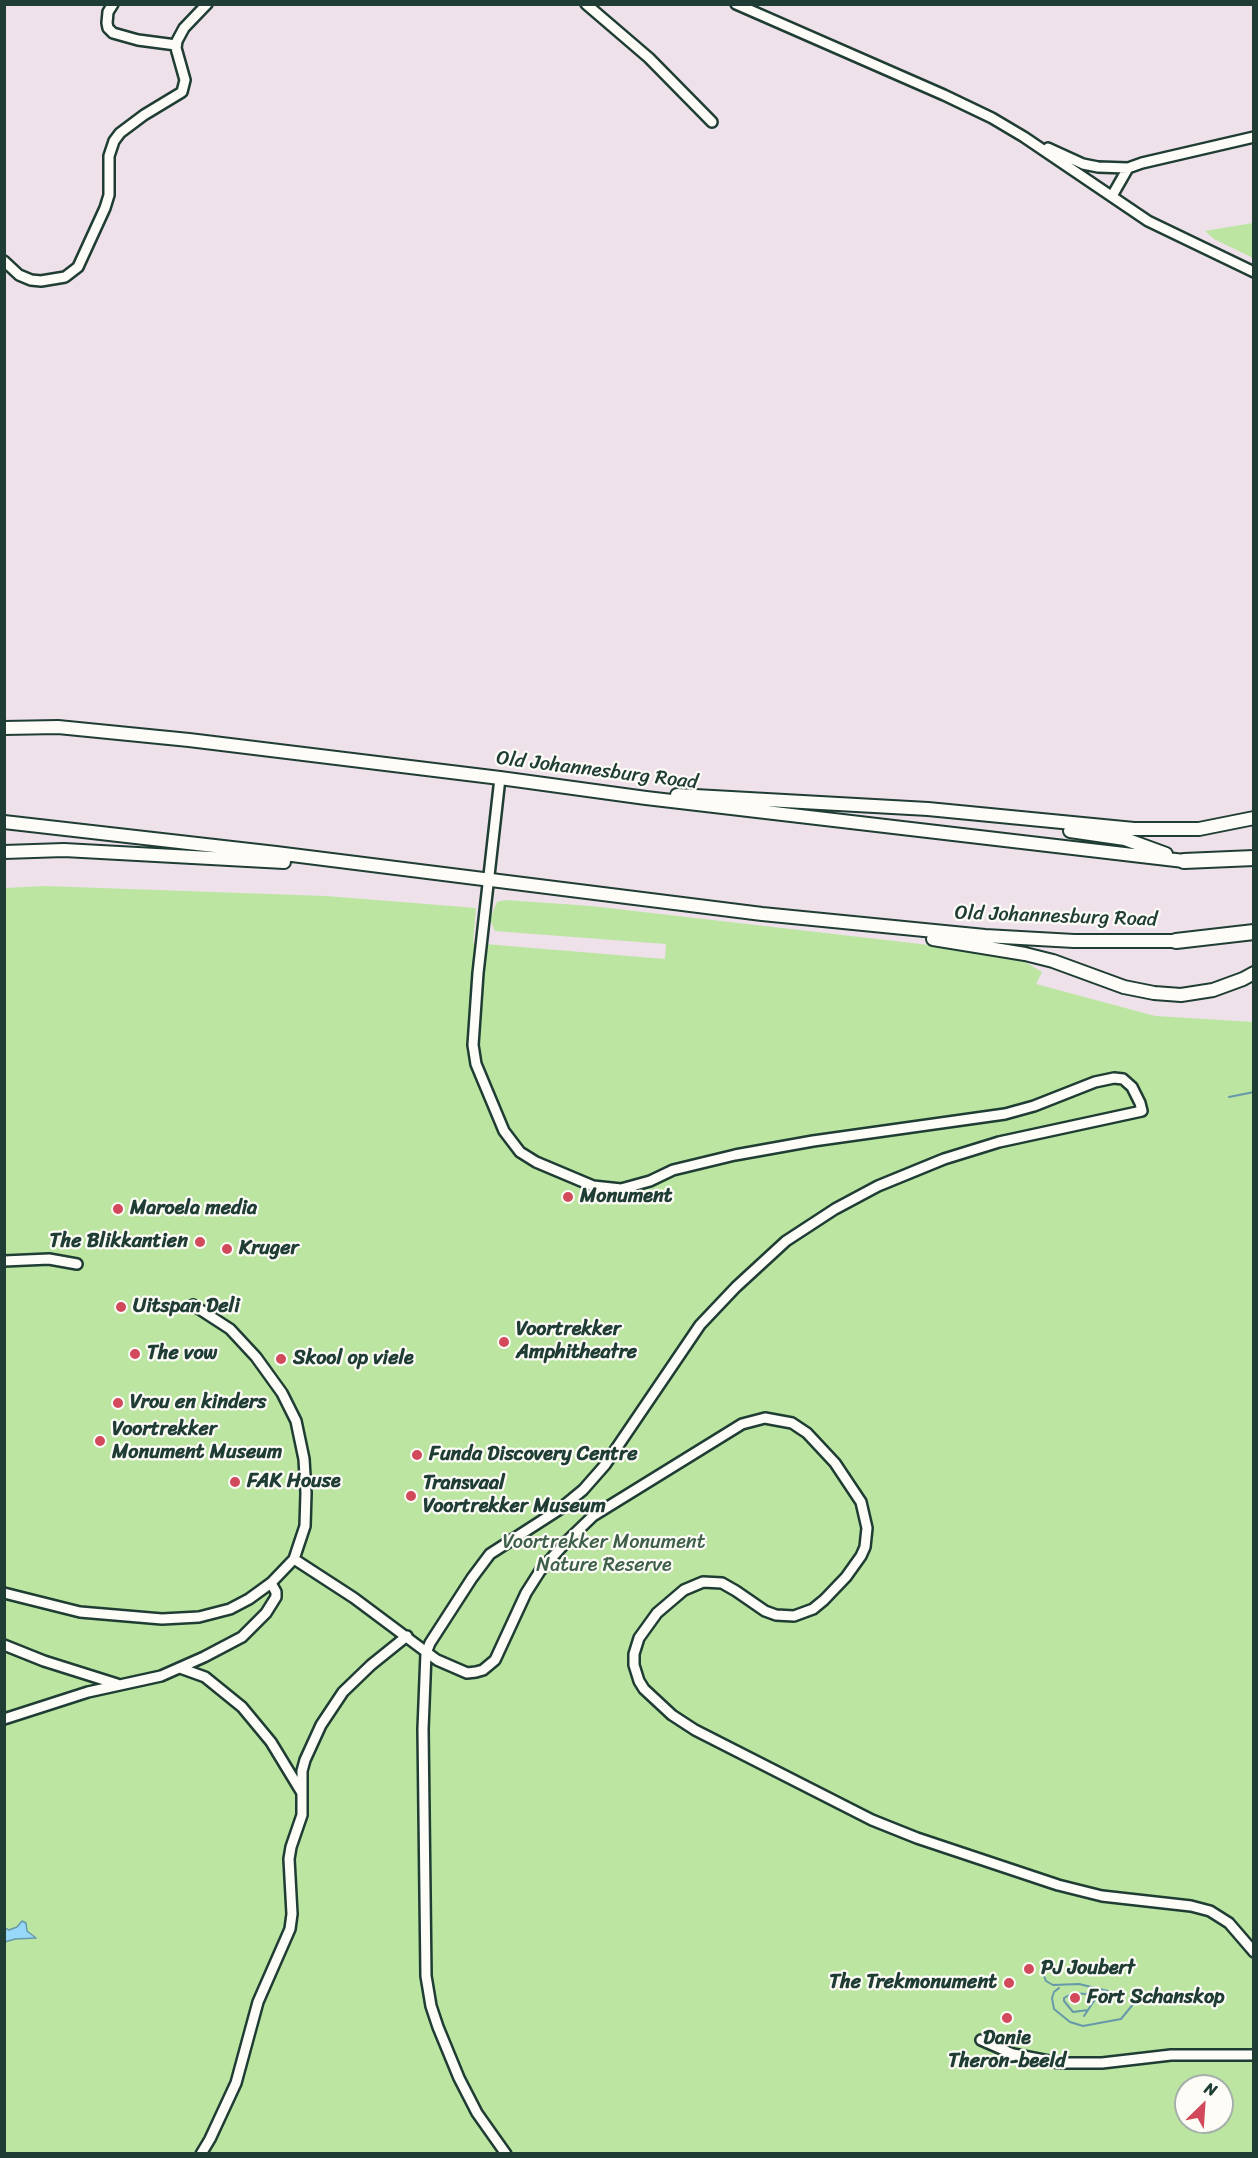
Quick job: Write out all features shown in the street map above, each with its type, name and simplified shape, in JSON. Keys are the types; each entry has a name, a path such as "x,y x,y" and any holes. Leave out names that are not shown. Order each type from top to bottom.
{"main road":[{"path":"4,720 58,727"},
{"name":"Old Johannesburg Road","path":"4,728 58,727 189,740 646,798 1184,861"},
{"path":"646,798 657,795 693,795 982,813 1104,827 1164,830 1199,829 1254,818"},
{"path":"896,808 982,822 1125,839 1184,861 1254,858"},
{"name":"Old Johannesburg Road","path":"4,822 762,914 985,936 1074,941 1176,941"},
{"path":"4,852 64,850 384,868"},
{"path":"762,914 808,923 982,946 1025,954 1053,961 1124,987 1154,993 1181,994 1212,990 1254,973"},
{"path":"1176,941 1254,932"}],"street":[{"path":"113,4 108,12 107,23 113,33 138,40 176,45"},
{"path":"4,261 19,275 41,281 65,277 78,267 109,195 109,156 114,141 130,124 180,95 184,88 184,73 176,45 184,28 207,4"},
{"path":"586,4 649,58 712,122"},
{"path":"736,4 992,118 1148,221 1254,272"},
{"path":"1024,137 1083,164 1128,168 1254,137"},
{"path":"1112,196 1128,168"},
{"path":"500,778 475,1005 473,1045 476,1064 504,1131 520,1152 536,1162 593,1186 621,1190 650,1181 673,1170 744,1153 1005,1114 1034,1106 1110,1078 1118,1078 1128,1083 1142,1111 999,1142 944,1159 878,1186 835,1209 786,1241 736,1287 700,1325 605,1464 583,1490 560,1509 490,1554 426,1653 423,1729 426,1976 435,2016 459,2078 477,2113 506,2154"},
{"path":"4,1261 49,1259 78,1264"},
{"path":"4,1593 80,1612 180,1619 199,1617 230,1609 249,1599 271,1583 294,1559 305,1526 306,1493 304,1459 296,1421 282,1393 256,1357 231,1329 192,1305"},
{"path":"294,1559 437,1660 467,1673 483,1670 495,1660 526,1593 536,1577 566,1542 593,1516 742,1424 765,1418 792,1423 807,1432 836,1463 861,1502 867,1528 865,1547 861,1556 846,1577 824,1600 813,1609 800,1614 786,1616 765,1611 722,1583 703,1582 684,1590 657,1613 639,1638 634,1654 634,1665 644,1689 661,1706 695,1730 835,1803 882,1824 1058,1885 1102,1896 1191,1906 1210,1911 1229,1923 1254,1952"},
{"path":"4,1719 76,1695 161,1676 242,1637 266,1613 276,1597 271,1583"},
{"path":"201,2154 236,2083 258,2002 290,1929 292,1914 289,1859 300,1823 302,1772 305,1760 316,1734 343,1692 406,1636"},
{"path":"4,1645 44,1661 120,1684"},
{"path":"180,1668 205,1677 242,1707 271,1742 302,1793"},
{"path":"981,2040 1013,2054 1060,2063 1102,2063 1171,2055 1254,2055"}],"green space":[{"path":"1253,223 1253,258 1214,239 1205,231"},
{"name":"Voortrekker Monument Nature Reserve","path":"44,886 326,896 476,908 473,943 665,959 666,944 495,931 490,919 497,902 505,900 591,906 981,951 1022,960 1042,972 1036,984 1155,1016 1253,1022 1253,2153 5,2153 5,888"}],"water":[{"path":"22,1921 26,1923 27,1931 36,1938 5,1942 5,1928 9,1930 17,1927"}],"waterway":[{"path":"1229,1097 1254,1092"},
{"path":"1042,1971 1046,1981 1053,1985 1079,1984 1108,1991"},
{"path":"1059,1988 1054,1992 1052,1998 1054,2009 1070,2022 1083,2026 1121,2019 1139,1997"},
{"path":"1084,2016 1098,1995 1073,1993 1064,1998 1073,2012 1088,2010"}],"place":[{"name":"Monument","path":"568,1197"},
{"name":"Maroela media","path":"118,1209"},
{"name":"The Blikkantien","path":"200,1242"},
{"name":"Kruger","path":"227,1249"},
{"name":"Uitspan Deli","path":"121,1307"},
{"name":"Voortrekker Amphitheatre","path":"504,1342"},
{"name":"The vow","path":"135,1354"},
{"name":"Skool op viele","path":"281,1359"},
{"name":"Vrou en kinders","path":"118,1403"},
{"name":"Voortrekker Monument Museum","path":"100,1441"},
{"name":"Funda Discovery Centre","path":"417,1455"},
{"name":"FAK House","path":"235,1482"},
{"name":"Transvaal Voortrekker Museum","path":"411,1496"},
{"name":"PJ Joubert","path":"1029,1969"},
{"name":"The Trekmonument","path":"1009,1983"},
{"name":"Fort Schanskop","path":"1075,1998"},
{"name":"Danie Theron-beeld","path":"1007,2018"}]}
